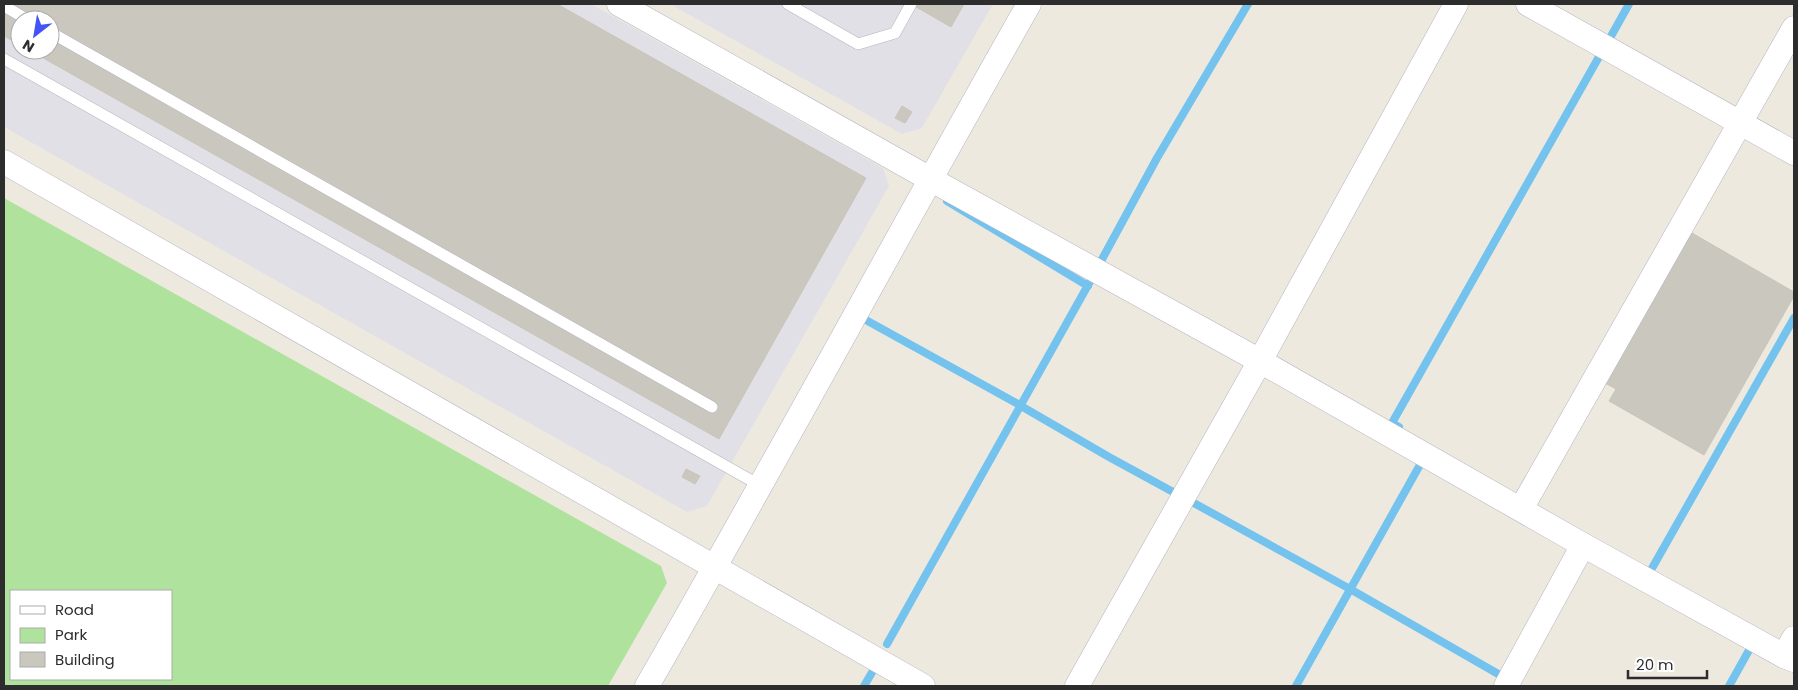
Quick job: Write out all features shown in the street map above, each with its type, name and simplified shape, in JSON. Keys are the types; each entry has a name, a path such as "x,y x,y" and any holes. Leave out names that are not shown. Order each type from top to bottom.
{"street":[{"path":"619,4 930,179 1260,360 1583,545 1791,651"},
{"path":"647,686 761,486 1029,4"},
{"path":"1077,686 1260,360 1456,4"},
{"path":"1528,4 1794,153"},
{"path":"1520,509 1794,28"},
{"path":"4,162 924,686"},
{"path":"1506,686 1583,545"}],"lane":[{"path":"788,4 858,44 895,33 911,4"},
{"path":"60,38 712,406"},
{"path":"4,59 761,486"}],"shaded area":[{"path":"4,4 591,4 883,168 889,186 707,506 687,512 4,127"},
{"path":"670,4 993,4 922,128 902,134"}],"green space":[{"path":"4,198 661,566 667,583 608,686 4,686"}],"building":[{"path":"4,4 557,4 866,178 719,439 47,60 60,60 60,10 10,10 10,39 4,36"},
{"path":"911,4 964,4 951,27"},
{"path":"902,106 912,112 905,123 895,118"},
{"path":"1692,233 1794,292 1794,296 1704,455 1609,401 1616,389 1605,383"},
{"path":"686,469 700,476 695,484 682,477"}],"waterway":[{"path":"1100,263 1157,158 1248,4"},
{"path":"1610,38 1629,4"},
{"path":"1399,427 1392,423 1600,55"},
{"path":"947,201 1088,286"},
{"path":"887,644 1092,278"},
{"path":"1651,570 1794,318"},
{"path":"864,319 1018,404"},
{"path":"1021,406 1175,493"},
{"path":"1296,686 1421,463"},
{"path":"1192,502 1350,589 1500,675"},
{"path":"1729,686 1748,652"},
{"path":"864,686 874,669"}]}
